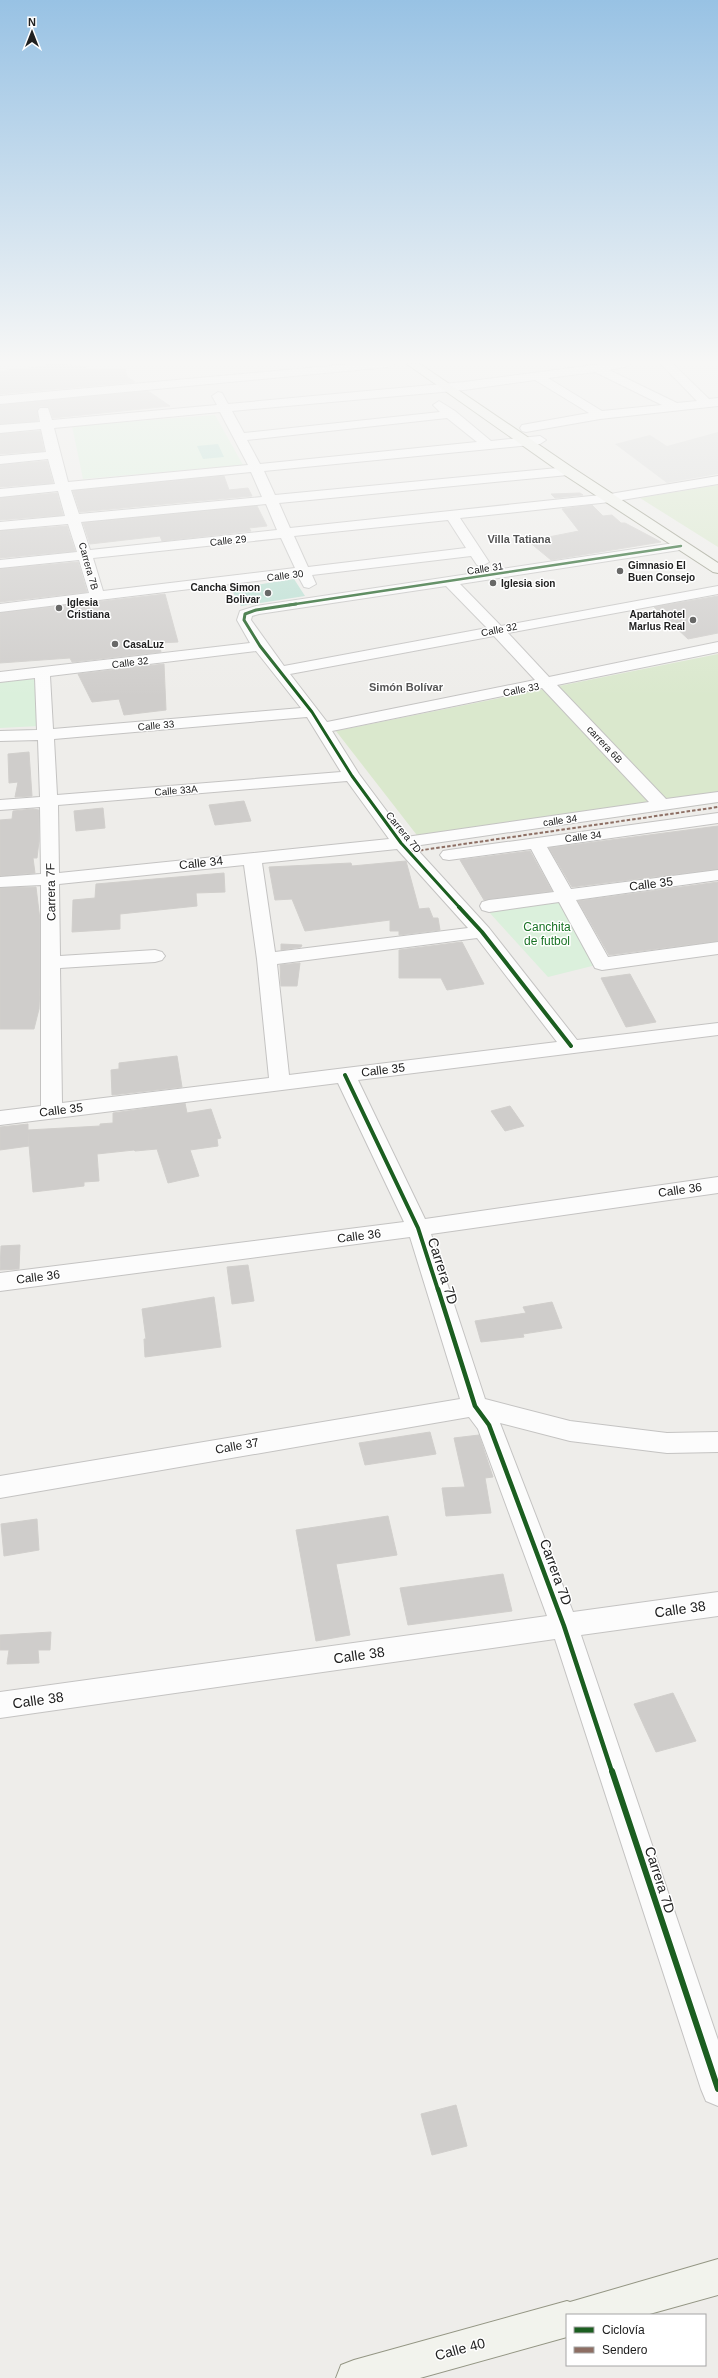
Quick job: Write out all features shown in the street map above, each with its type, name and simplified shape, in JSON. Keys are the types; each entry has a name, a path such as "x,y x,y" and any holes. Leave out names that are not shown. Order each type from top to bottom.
{"main road":[{"path":"577,475 718,557"},
{"path":"584,475 681,546 718,569"},
{"path":"586,2314 718,2278"},
{"name":"Calle 40","path":"354,2378 566,2319"}],"street":[{"name":"Carrera 7B","path":"60,475 98,597"},
{"path":"0,493 182,475"},
{"path":"259,475 284,527 285,534 304,572 316,602"},
{"path":"0,526 517,475"},
{"name":"Calle 29","path":"0,564 86,556 616,497 718,480"},
{"path":"452,516 490,575"},
{"name":"Calle 31","path":"244,614 256,610 451,582 681,546"},
{"name":"Calle 30","path":"0,608 475,551"},
{"path":"451,582 549,683"},
{"name":"Calle 32","path":"281,671 718,590"},
{"name":"Carrera 7D","path":"244,614 244,620 260,646 312,712 352,776 401,844 482,932 571,1046"},
{"name":"Calle 32","path":"0,677 260,646"},
{"name":"Calle 33","path":"323,728 549,683 718,647"},
{"name":"Carrera 7F","path":"42,672 44,735 49,800 51,879 52,1112"},
{"name":"carrera 6B","path":"549,683 662,805"},
{"name":"Calle 33","path":"0,736 44,735 312,712"},
{"name":"Calle 33A","path":"0,805 352,776"},
{"name":"calle 34","path":"401,844 718,797"},
{"name":"Calle 34","path":"449,855 718,818"},
{"path":"536,842 602,964 718,948"},
{"name":"Calle 34","path":"0,882 51,879 401,844"},
{"path":"252,858 268,959 280,1083"},
{"name":"Calle 35","path":"489,906 718,876"},
{"path":"268,959 482,932"},
{"path":"51,963 155,956"},
{"name":"Calle 35","path":"0,1118 571,1046 718,1029"},
{"name":"Carrera 7D","path":"345,1075 418,1228 475,1406 489,1425 564,1626 718,2089"},
{"name":"Calle 36","path":"0,1282 418,1228 718,1185"},
{"path":"475,1406 570,1431 667,1443 718,1442"},
{"name":"Calle 37","path":"0,1486 475,1406"},
{"name":"Calle 38","path":"0,1706 718,1604"}],"shaded area":[{"path":"656,475 712,475 667,483"}],"green space":[{"path":"82,475 129,475 83,479"},
{"path":"718,485 718,547 640,498"},
{"name":"Cancha Simon Bolivar","path":"294,579 305,596 241,606 231,589"},
{"path":"718,654 718,803 423,843 336,731"},
{"path":"40,676 40,726 0,728 0,680"},
{"name":"Canchita de futbol","path":"562,901 596,965 548,977 488,911"}],"building":[{"path":"0,475 51,475 53,483 0,487"},
{"path":"224,476 229,490 248,488 252,496 80,512 73,491"},
{"path":"57,493 63,515 0,520 0,498"},
{"path":"580,493 583,495 555,498 551,494"},
{"path":"592,505 603,516 612,515 621,523 625,523 661,542 551,560 528,541 579,531 562,509"},
{"path":"257,506 267,526 249,528 251,531 162,541 160,536 90,544 83,523"},
{"path":"67,526 75,551 0,558 0,531"},
{"path":"78,562 87,592 0,602 0,569"},
{"path":"165,594 178,642 159,643 161,652 72,662 70,658 0,663 0,613"},
{"name":"Apartahotel Marlus Real","path":"718,596 718,633 688,639 654,607"},
{"path":"164,664 166,710 124,715 119,699 92,702 78,674"},
{"path":"29,752 32,796 15,797 18,782 9,783 8,754"},
{"path":"244,801 251,821 215,825 209,805"},
{"path":"103,808 105,828 76,831 74,811"},
{"path":"33,809 39,810 39,841 37,858 33,858 35,873 0,876 0,820 12,819 13,811"},
{"path":"718,826 718,869 572,887 549,848"},
{"path":"530,851 552,891 484,900 460,860"},
{"path":"406,861 419,909 429,908 433,918 438,918 440,930 399,935 399,931 390,931 390,920 305,931 292,899 275,900 269,867 351,863 352,866"},
{"path":"224,873 225,892 196,893 197,906 120,914 120,929 72,932 73,900 95,898 96,884"},
{"path":"718,882 718,941 609,955 578,901"},
{"path":"36,887 40,920 40,987 39,1009 34,1029 0,1029 0,888"},
{"path":"462,942 484,984 447,990 441,978 399,978 399,950"},
{"path":"281,944 302,945 301,947 281,950"},
{"path":"300,963 297,986 281,986 280,965"},
{"path":"630,974 656,1022 626,1027 601,978"},
{"path":"177,1056 182,1087 112,1095 111,1070 119,1069 119,1063"},
{"path":"185,1103 187,1113 211,1109 221,1138 217,1139 218,1146 190,1150 199,1176 168,1183 157,1149 134,1150 97,1154 99,1181 84,1182 84,1186 33,1192 28,1133 29,1146 0,1150 0,1127 28,1124 28,1130 100,1126 100,1124 113,1123 113,1113"},
{"path":"510,1106 524,1126 505,1131 491,1111"},
{"path":"20,1245 19,1269 0,1270 1,1246"},
{"path":"248,1265 254,1301 232,1304 227,1267"},
{"path":"214,1297 221,1347 145,1357 144,1339 146,1339 142,1309"},
{"path":"552,1302 562,1328 523,1334 524,1337 481,1342 475,1321 526,1313 523,1307"},
{"path":"430,1432 436,1454 365,1465 359,1443"},
{"path":"479,1435 493,1477 485,1478 491,1513 446,1516 442,1488 465,1487 454,1438"},
{"path":"388,1516 397,1555 336,1564 350,1635 316,1641 296,1530"},
{"path":"37,1519 39,1550 4,1556 1,1524"},
{"path":"503,1574 512,1611 408,1625 400,1588"},
{"path":"51,1632 50,1650 38,1650 39,1663 7,1664 9,1650 0,1650 0,1635"},
{"path":"673,1693 696,1741 656,1752 634,1704"},
{"path":"456,2105 467,2146 432,2155 421,2114"}],"marked path":[{"path":"409,852 718,807"}],"cycle path":[{"path":"571,1046 482,932 401,843 352,776 312,712 260,646 244,620 245,614 256,610 681,546"},
{"path":"345,1075 418,1228 475,1406 489,1425 564,1626 718,2089"}],"place":[{"name":"Gimnasio El Buen Consejo","path":"620,571"},
{"name":"Iglesia sion","path":"493,583"},
{"name":"Cancha Simon Bolivar","path":"268,593"},
{"name":"Iglesia Cristiana","path":"59,608"},
{"name":"Apartahotel Marlus Real","path":"693,620"},
{"name":"CasaLuz","path":"115,644"}],"district":[{"name":"Villa Tatiana","path":"519,539"},
{"name":"Simón Bolívar","path":"406,687"}]}
